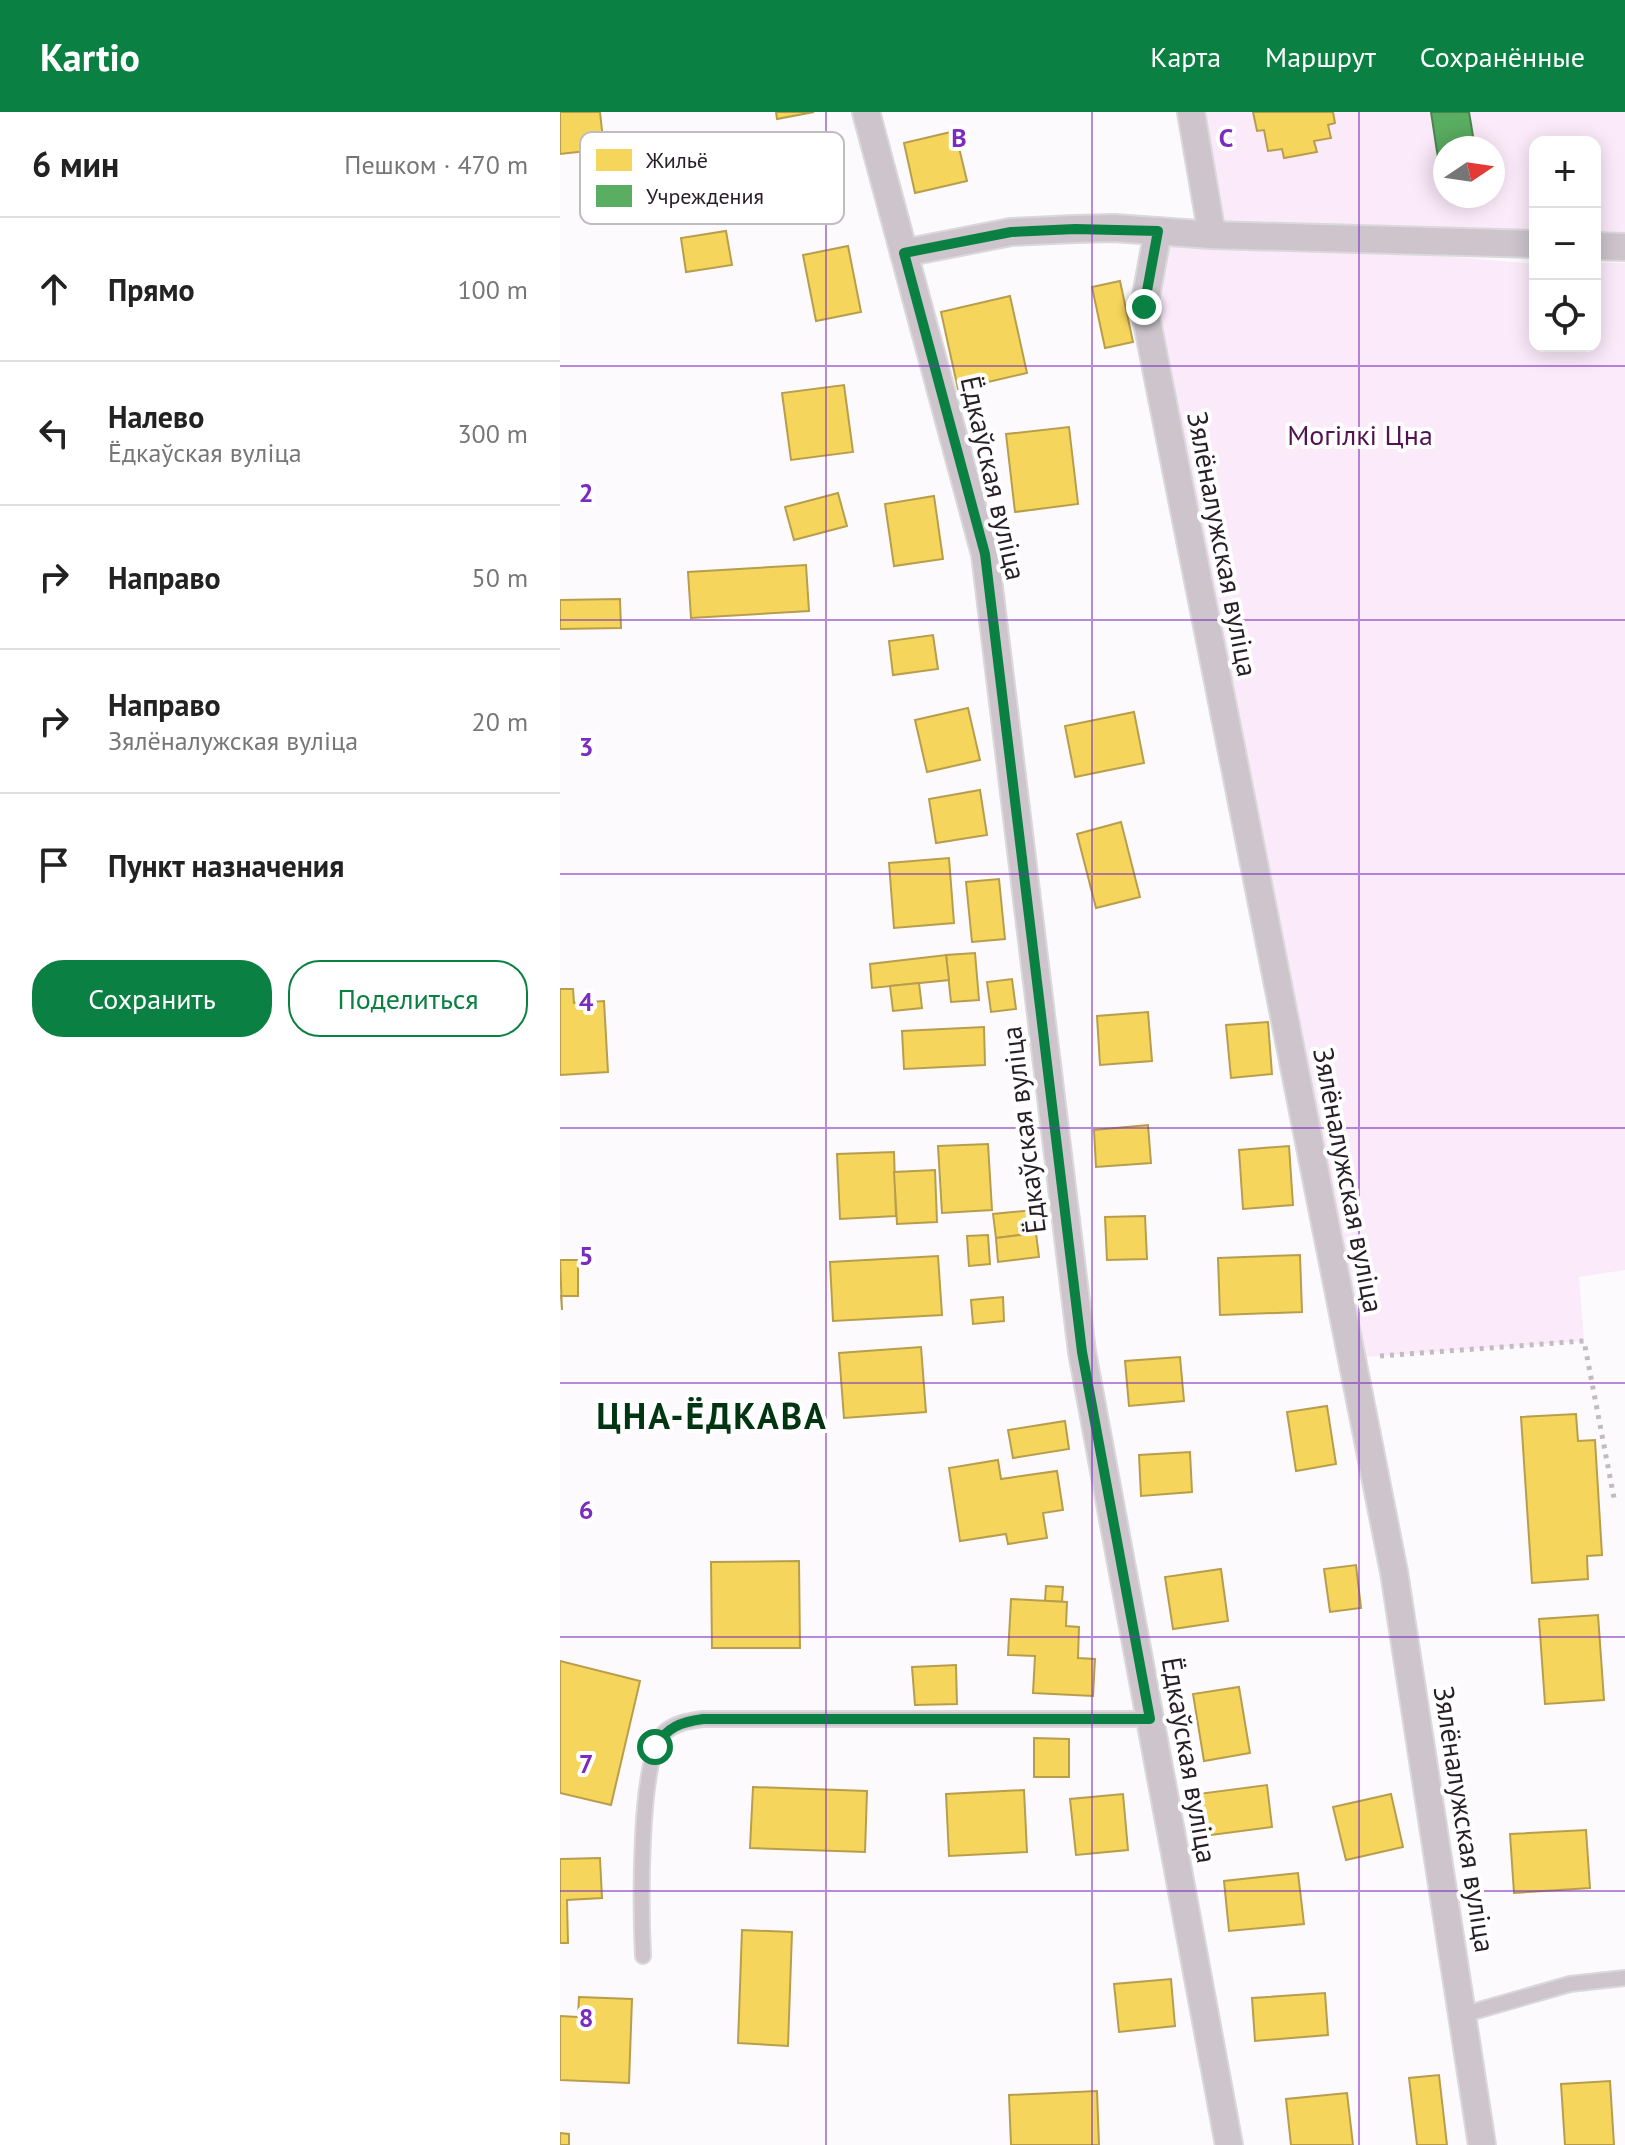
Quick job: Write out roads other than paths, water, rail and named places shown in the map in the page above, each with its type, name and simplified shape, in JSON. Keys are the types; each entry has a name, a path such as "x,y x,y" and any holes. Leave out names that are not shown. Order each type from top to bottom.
{"street":[{"name":"Ёдкаўская вуліца","path":"866,112 985,554 1082,1352 1229,2145"},
{"path":"1191,112 1212,235"},
{"path":"904,253 1011,232 1088,228 1212,235 1529,244"},
{"name":"Зялёналужская вуліца","path":"1158,231 1144,307 1394,1572 1482,2145"},
{"path":"1601,246 1625,247"}],"lane":[{"path":"643,1956 643,1845 649,1766 664,1732 684,1722 703,1719 1150,1719"},
{"path":"1462,2015 1570,1984 1625,1978"}],"district":[{"name":"ЦНА-ЁДКАВА","path":"712,1415"}],"park label":[{"name":"Могілкі Цна","path":"1360,434"}]}
